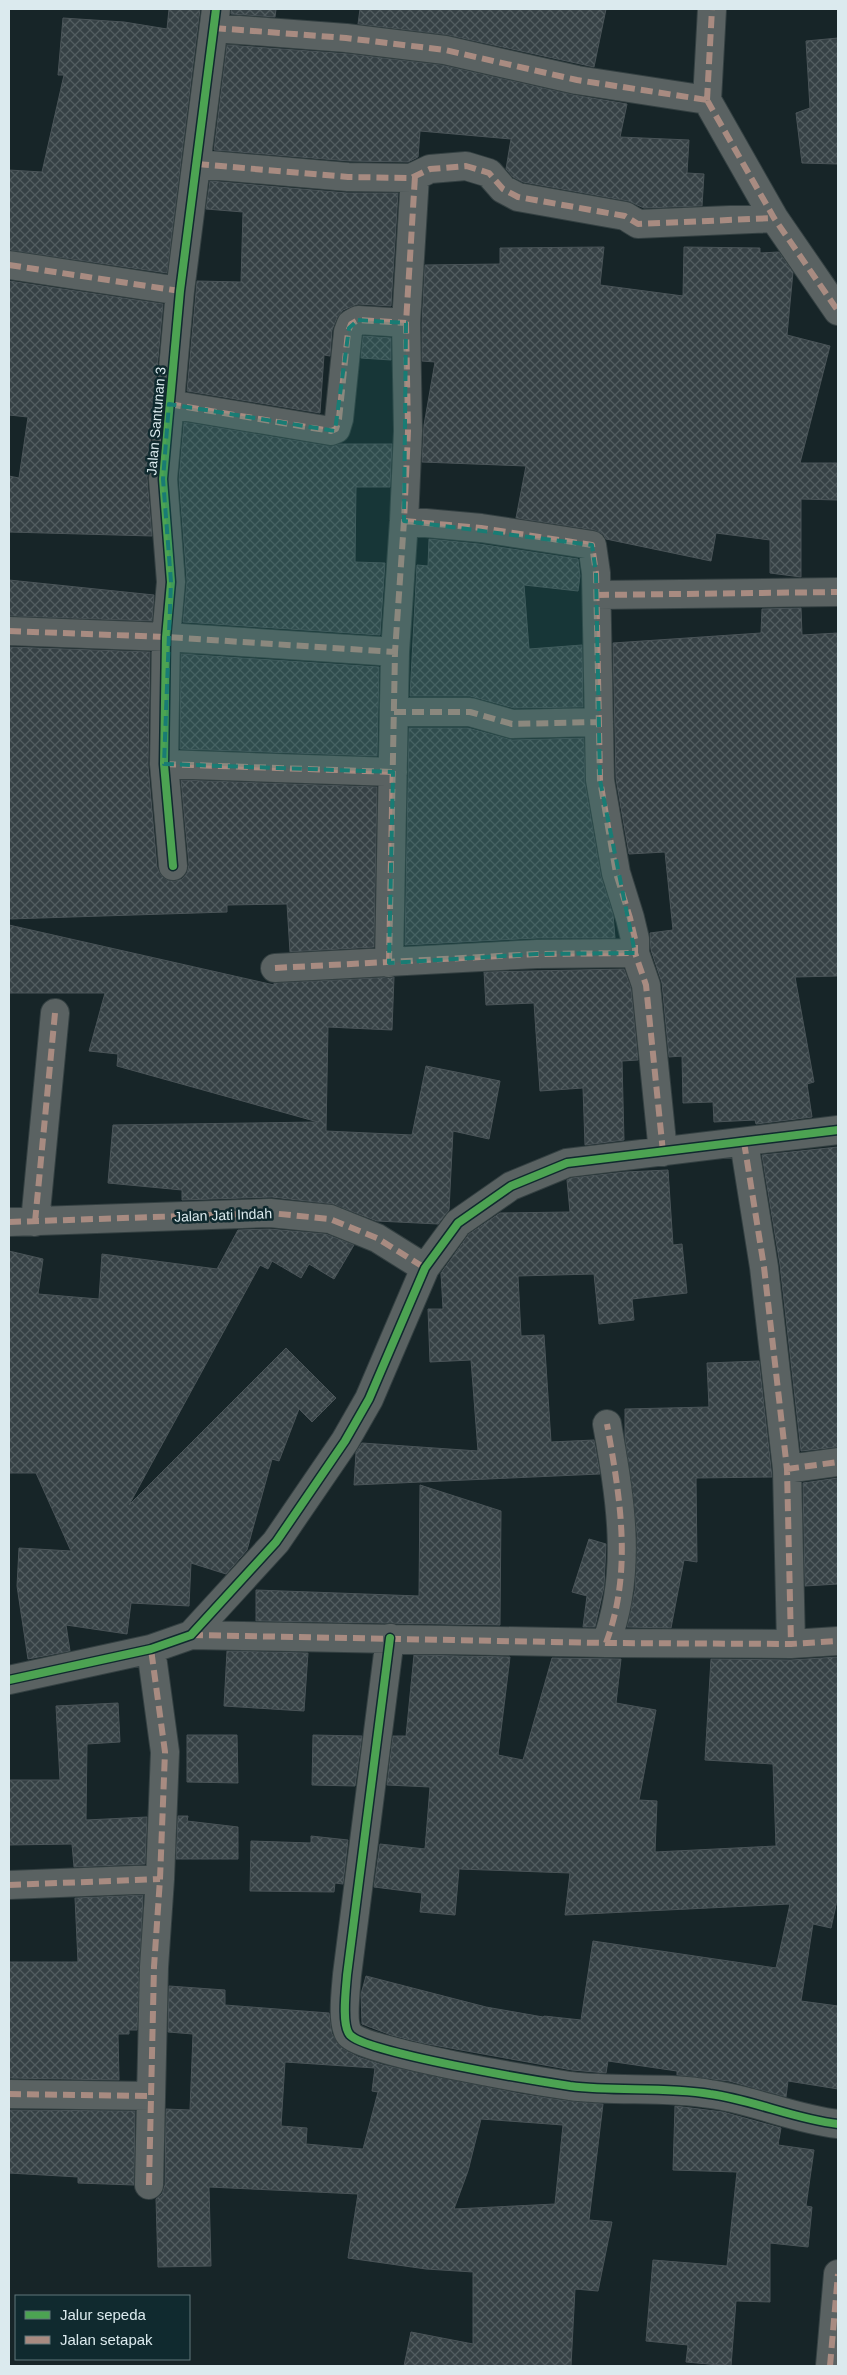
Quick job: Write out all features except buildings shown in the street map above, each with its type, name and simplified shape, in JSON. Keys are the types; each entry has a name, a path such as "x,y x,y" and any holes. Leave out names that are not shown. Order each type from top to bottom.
{"street":[{"path":"712,9 707,100 774,218 838,311"},
{"path":"215,18 346,38 445,50 577,80 707,100"},
{"name":"Jalan Santunan 3","path":"173,866 164,764 166,637 171,582 163,479 180,292 215,18"},
{"path":"197,164 348,176 415,176 430,169 466,166 489,173 503,189 518,197 625,216 638,224 774,218"},
{"path":"390,963 395,652 408,431 406,323 415,176"},
{"path":"9,265 180,292"},
{"path":"169,404 331,431 336,429 339,418 348,332 351,324 358,320 406,323"},
{"path":"404,521 481,528 592,545 597,595 600,780 616,873 635,939 635,953 646,985 662,1152"},
{"path":"597,595 838,592"},
{"path":"9,631 166,637 395,652"},
{"path":"394,712 470,712 512,724 599,722"},
{"path":"164,764 393,772"},
{"path":"275,968 537,954 635,953"},
{"path":"22,1222 55,1013"},
{"path":"191,1635 276,1542 345,1442 369,1399 424,1268 458,1223 511,1186 567,1164 838,1130"},
{"path":"744,1142 764,1267 787,1469 791,1644"},
{"name":"Jalan Jati Indah","path":"22,1222 270,1213 330,1219 377,1238 424,1268"},
{"path":"606,1643 612,1626 623,1569 620,1496 608,1424"},
{"path":"787,1469 838,1462"},
{"path":"9,1680 151,1649 191,1635 606,1643 791,1644 838,1641"},
{"path":"390,1638 347,1975 345,2022 349,2034 361,2042 439,2062 570,2086 662,2089 710,2094 744,2100 810,2121 838,2124"},
{"path":"149,2185 154,1967 160,1879 164,1752 151,1649"},
{"path":"9,1884 160,1879"},
{"path":"9,2094 151,2096"},
{"path":"830,2366 838,2274"}],"highlighted area":[{"path":"358,320 406,323 404,521 592,545 596,573 600,780 635,953 537,954 389,963 393,772 164,764 171,582 163,479 169,404 335,431 349,328"}],"marked path":[{"path":"707,100 712,9"},
{"path":"214,28 346,38 445,50 577,80 707,100"},
{"path":"707,100 774,218 838,311"},
{"path":"197,164 348,177 411,178 430,169 466,166 489,173 503,189 518,197 625,216 638,224 774,218"},
{"path":"389,963 395,652 408,431 406,323 415,176"},
{"path":"9,265 180,291"},
{"path":"169,404 331,431 336,429 339,419 348,332 351,324 358,320 406,323"},
{"path":"404,521 481,528 592,545 596,573 600,780 616,873 635,939 635,953 646,985 663,1152"},
{"path":"597,595 838,592"},
{"path":"9,631 166,637 395,652"},
{"path":"394,712 470,712 512,724 599,722"},
{"path":"164,764 393,772"},
{"path":"275,968 537,954 635,953"},
{"path":"35,1222 55,1013"},
{"path":"744,1142 764,1267 787,1469 791,1644"},
{"path":"9,1222 270,1213 330,1219 377,1238 425,1268"},
{"path":"606,1643 614,1616 622,1561 620,1506 607,1424"},
{"path":"787,1469 838,1462"},
{"path":"191,1635 606,1643 791,1644 838,1641"},
{"path":"149,2185 154,1967 165,1752 151,1649"},
{"path":"9,1885 160,1879"},
{"path":"9,2094 151,2096"},
{"path":"830,2366 838,2274"}],"cycle path":[{"path":"173,866 164,764 166,637 171,582 163,479 180,291 216,9"},
{"path":"9,1680 151,1649 191,1635 276,1542 345,1441 369,1399 425,1268 458,1223 511,1186 567,1163 838,1130"},
{"path":"390,1638 347,1975 345,2015 347,2030 350,2035 363,2042 387,2050 490,2072 588,2088 675,2090 710,2094 822,2122 838,2124"}]}
